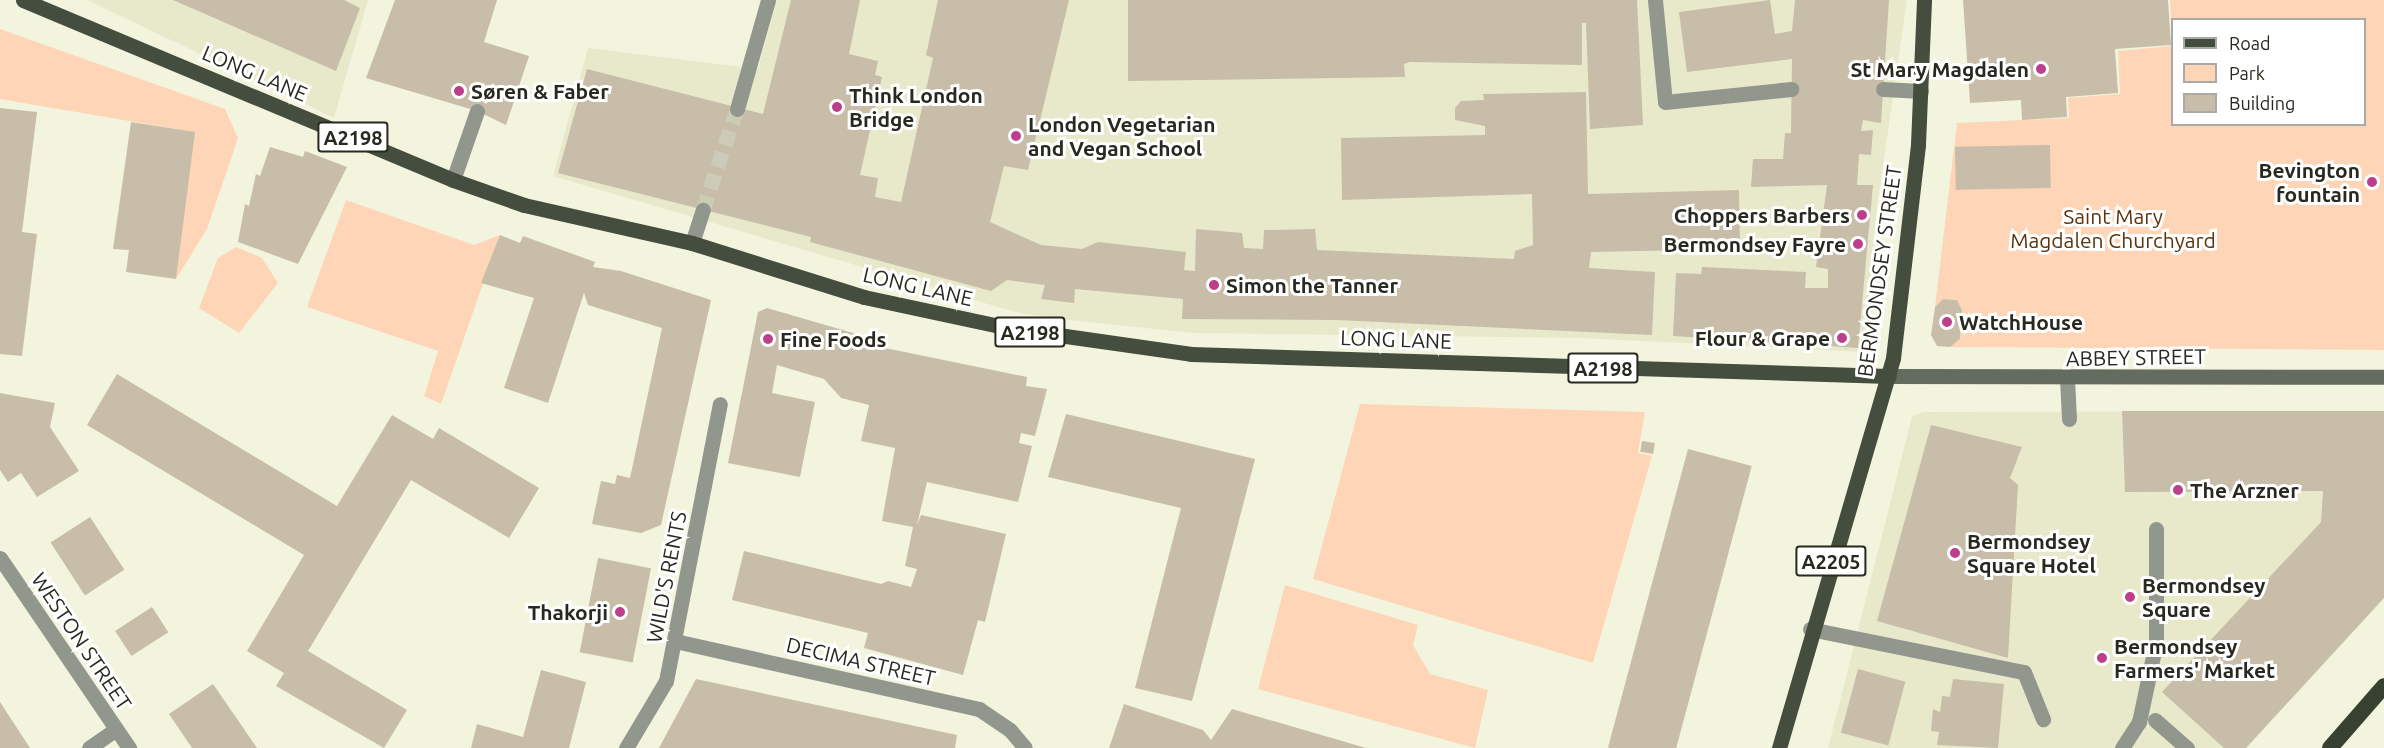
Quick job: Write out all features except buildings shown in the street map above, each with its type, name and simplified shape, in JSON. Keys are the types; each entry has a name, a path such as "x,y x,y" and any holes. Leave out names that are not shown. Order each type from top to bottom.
{"highway":[{"path":"2330,748 2384,686"}],"main road":[{"name":"LONG LANE","path":"23,0 453,180 524,205 692,243 864,297 1009,328 1191,354 1889,376"},
{"name":"BERMONDSEY STREET","path":"1779,748 1810,629 1889,376 1921,92 1924,0"},
{"name":"ABBEY STREET","path":"1889,376 2384,377"}],"street":[{"path":"737,109 768,0"},
{"path":"1655,0 1665,102 1791,89"},
{"path":"1883,89 1921,92"},
{"path":"453,180 477,111"},
{"path":"692,243 704,210"},
{"path":"2067,378 2069,419"},
{"name":"WILD'S RENTS","path":"626,748 666,681 720,404"},
{"path":"2122,748 2139,722 2156,642 2156,529"},
{"name":"WESTON STREET","path":"1,562 129,748"},
{"path":"1810,629 2024,672 2043,719"},
{"name":"DECIMA STREET","path":"675,641 979,710 1010,730 1025,748"},
{"path":"2155,720 2187,748"},
{"path":"89,748 116,729"}],"shaded area":[{"path":"87,0 368,0 334,118"},
{"path":"777,0 1907,0 1877,207 1864,352 1580,338 1193,333 1069,320 1015,312 553,176 588,48 758,69"},
{"path":"2384,411 2384,598 2246,748 1828,748 1912,417 1923,412"}],"green space":[{"name":"Saint Mary Magdalen Churchyard","path":"2170,0 2384,0 2384,350 1950,347 1960,339 1962,310 1957,300 1943,299 1935,307 1957,123 2069,118 2068,98 2120,94 2118,51 2171,46 2171,126 2366,126 2366,18 2171,18 2171,23"},
{"path":"0,29 225,109 238,138 207,229 176,279 194,132 0,99"},
{"path":"346,200 474,245 500,235 441,404 424,396 438,351 307,307"},
{"path":"236,247 262,258 278,283 239,333 199,308 218,258"},
{"path":"1360,404 1645,412 1638,453 1652,456 1593,663 1313,579"},
{"path":"1285,585 1418,625 1413,645 1430,674 1488,690 1475,748 1258,689"}],"tunnel":[{"path":"703,210 737,109"}],"place":[{"name":"St Mary Magdalen","path":"2041,69"},
{"name":"Søren & Faber","path":"459,91"},
{"name":"Think London Bridge","path":"837,107"},
{"name":"London Vegetarian and Vegan School","path":"1016,136"},
{"name":"Bevington fountain","path":"2372,182"},
{"name":"Choppers Barbers","path":"1862,215"},
{"name":"Bermondsey Fayre","path":"1858,244"},
{"name":"Simon the Tanner","path":"1214,285"},
{"name":"WatchHouse","path":"1947,322"},
{"name":"Flour & Grape","path":"1842,338"},
{"name":"Fine Foods","path":"768,339"},
{"name":"The Arzner","path":"2178,490"},
{"name":"Bermondsey Square Hotel","path":"1955,553"},
{"name":"Bermondsey Square","path":"2130,597"},
{"name":"Thakorji","path":"620,612"},
{"name":"Bermondsey Farmers' Market","path":"2102,658"}]}
